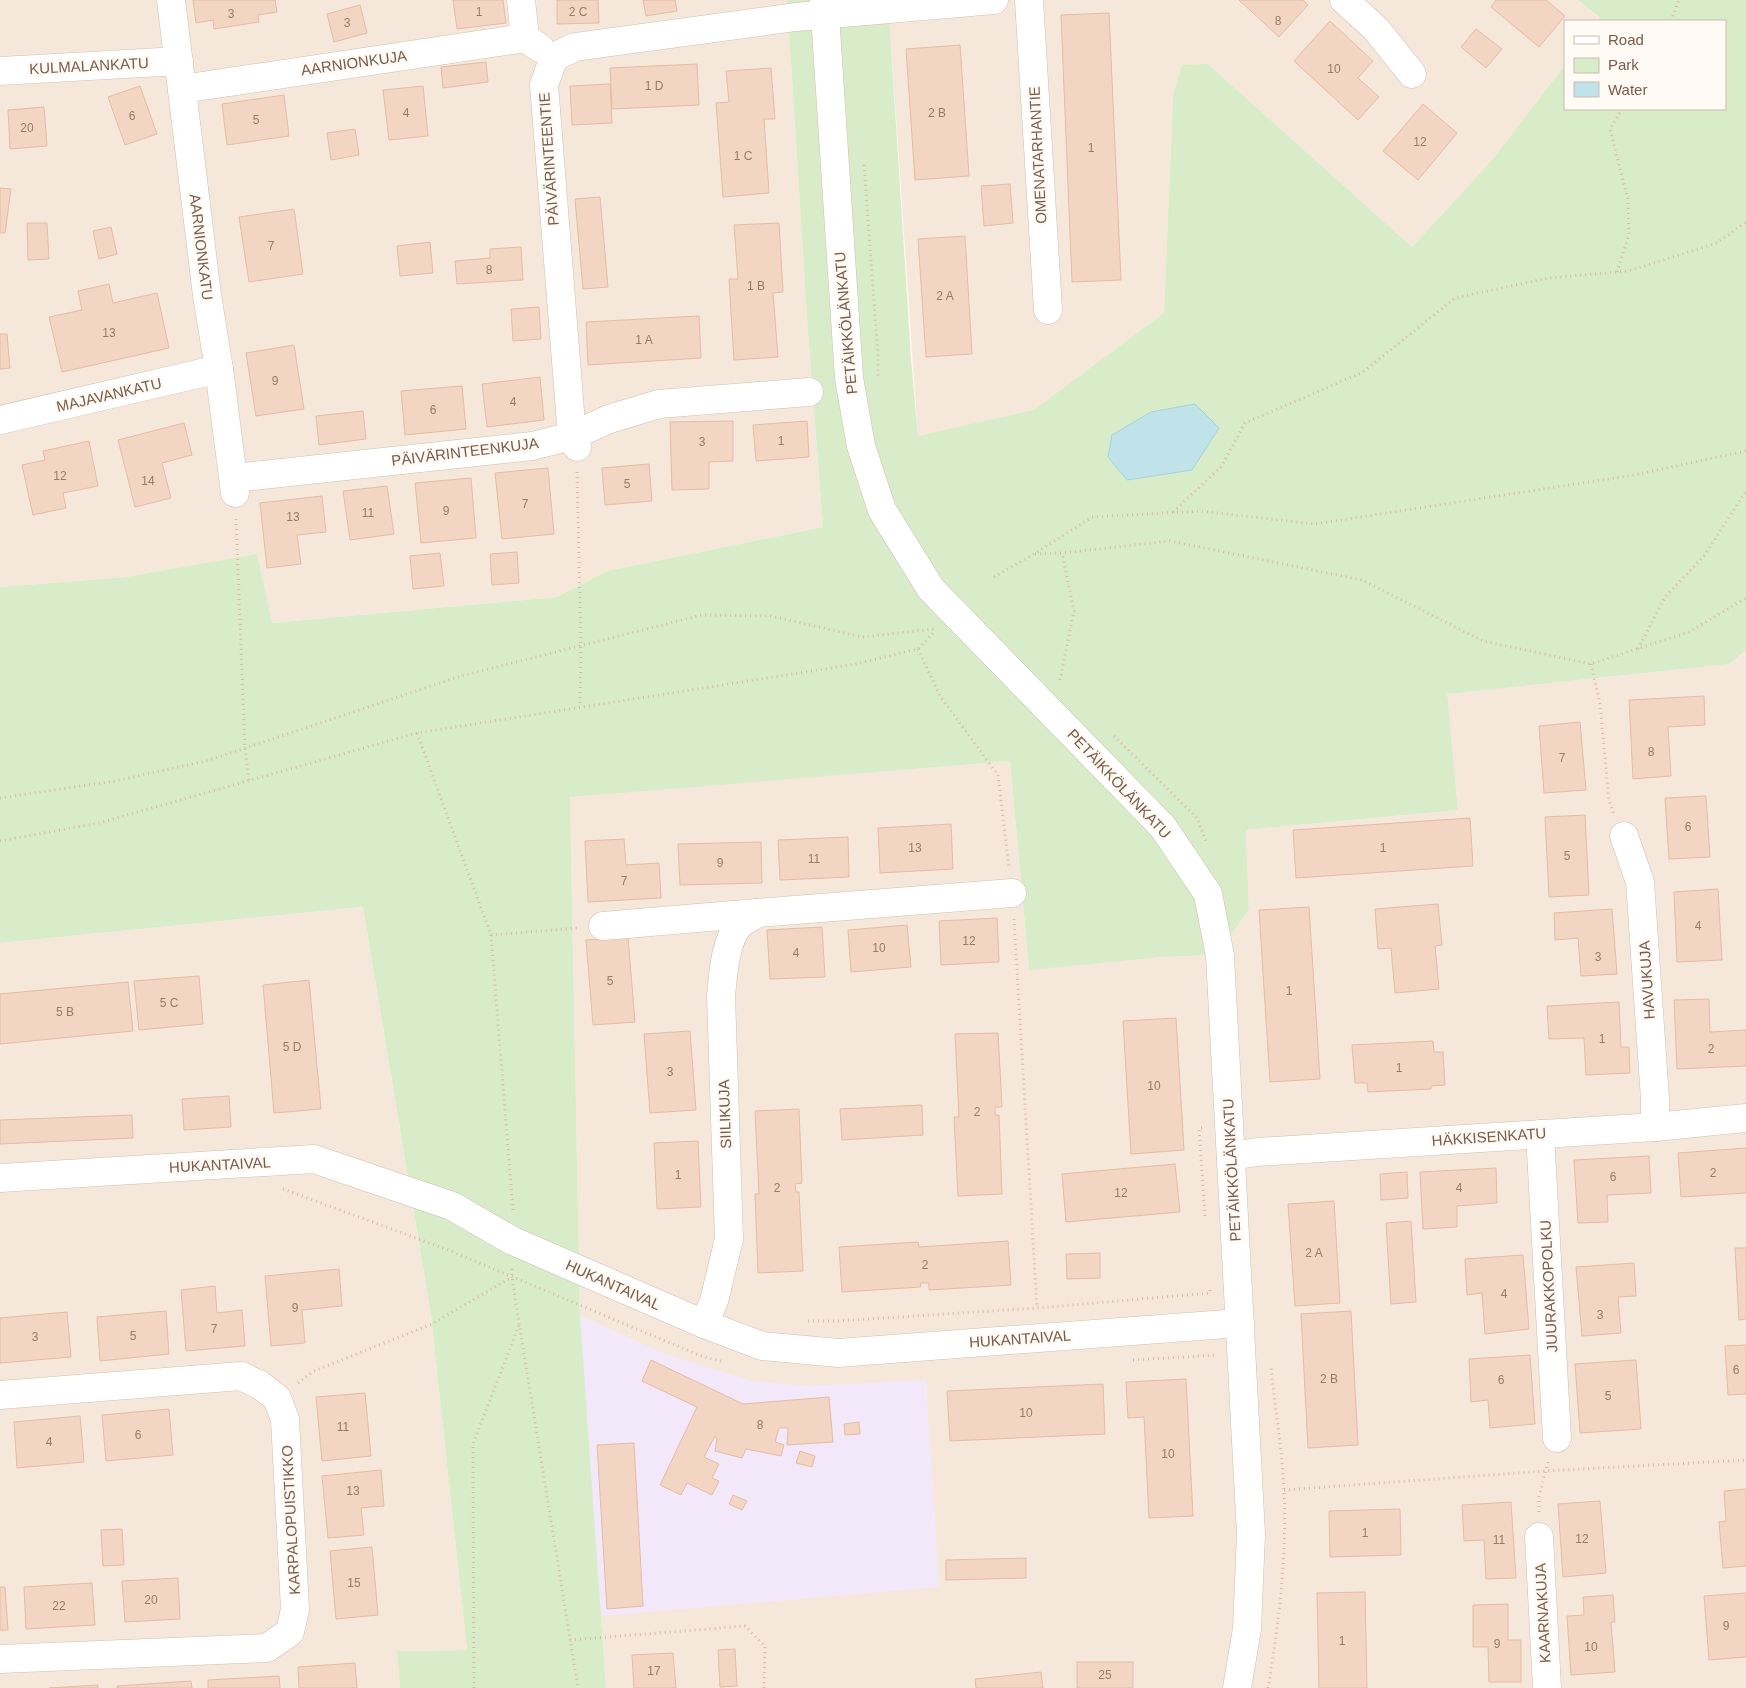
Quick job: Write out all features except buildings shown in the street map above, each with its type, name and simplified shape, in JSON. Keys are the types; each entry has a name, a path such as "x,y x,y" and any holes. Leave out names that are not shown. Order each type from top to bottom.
{"street":[{"name":"AARNIONKATU","path":"171,0 206,294 219,369 234,485"},
{"path":"521,0 525,38 554,57 575,47 825,7 994,0"},
{"name":"OMENATARHANTIE","path":"1029,0 1048,310"},
{"path":"1344,0 1376,29 1412,74"},
{"name":"PETÄIKKÖLÄNKATU","path":"825,7 848,378 861,446 882,510 931,589 1163,827 1208,894 1220,956 1251,1534 1247,1629 1237,1688"},
{"name":"AARNIONKUJA","path":"182,89 525,38"},
{"name":"PÄIVÄRINTEENTIE","path":"554,57 544,85 574,441"},
{"name":"KULMALANKATU","path":"0,72 179,61"},
{"name":"MAJAVANKATU","path":"0,420 219,369"},
{"name":"PÄIVÄRINTEENKUJA","path":"234,485 574,441 609,419 659,404 809,392"},
{"name":"HAVUKUJA","path":"1624,836 1640,882 1655,1099 1655,1127"},
{"path":"603,926 1012,893"},
{"name":"SIILIKUJA","path":"704,1324 714,1301 729,1240 721,996 724,966 732,937 741,924 757,914"},
{"name":"HÄKKISENKATU","path":"1231,1156 1257,1152 1655,1127 1746,1118"},
{"name":"JUURAKKOPOLKU","path":"1540,1134 1557,1438"},
{"name":"HUKANTAIVAL","path":"0,1178 314,1159 452,1206 513,1240 704,1324 762,1346 838,1353 1240,1323"},
{"path":"0,1395 241,1376 277,1398"},
{"name":"KARPALOPUISTIKKO","path":"0,1659 266,1648 290,1632 295,1609 285,1419 277,1398"},
{"name":"KAARNAKUJA","path":"1539,1537 1547,1688"}],"path":[{"path":"1671,20 1680,0"},
{"path":"1617,272 1629,235 1628,200 1610,129 1621,110"},
{"path":"864,159 880,388"},
{"path":"1173,512 1221,467 1245,423 1363,372 1455,298 1549,278 1628,271 1717,243 1746,222"},
{"path":"574,441 581,645 580,706"},
{"path":"994,577 1092,517 1200,511 1315,524 1634,475 1746,450"},
{"path":"234,485 249,780"},
{"path":"1638,649 1665,597 1704,556 1746,492"},
{"path":"1034,554 1062,553 1170,541 1362,580 1483,641 1590,664 1689,632 1746,598"},
{"path":"1060,680 1074,611 1062,553"},
{"path":"0,798 114,780 206,761 462,676 702,615 771,616 862,637 937,628 918,649 856,664 416,733 99,823 0,841"},
{"path":"918,649 940,696 998,775 1012,893 1037,1308"},
{"path":"1590,664 1600,704 1609,801 1624,836"},
{"path":"1052,673 1066,686"},
{"path":"1111,732 1197,818 1208,845"},
{"path":"416,733 491,935 513,1210 512,1277 578,1688"},
{"path":"491,935 603,926"},
{"path":"1205,1225 1199,1128 1229,1126"},
{"path":"277,1398 314,1371 432,1324 512,1277"},
{"path":"808,1321 838,1321 1037,1308 1210,1293 1209,1283"},
{"path":"474,1688 473,1444 519,1323"},
{"path":"1214,1355 1215,1365"},
{"path":"1539,1537 1539,1497 1545,1471 1557,1438"},
{"path":"1284,1490 1545,1471 1746,1460"},
{"path":"570,1640 745,1626 765,1646 764,1688"}],"shaded area":[{"path":"0,0 787,0 808,333 823,527 607,571 557,597 271,623 257,555 126,577 0,587"},
{"path":"888,0 1578,0 1600,19 1564,20 1564,66 1492,160 1412,247 1208,64 1173,96 1164,313 1034,411 918,436"},
{"path":"1746,650 1746,1688 606,1688 580,1315 570,796 1010,761 1029,969 1163,957 1216,955 1249,910 1246,830 1458,810 1446,694 1730,664"},
{"path":"363,907 431,1315 467,1650 397,1651 400,1688 0,1688 0,943"},
{"path":"580,1315 662,1353 751,1381 810,1386 926,1380 939,1587 600,1616"}],"green space":[{"path":"787,0 888,0 911,360 918,436 1034,410 1164,313 1173,96 1182,65 1208,64 1412,247 1492,160 1564,66 1564,110 1726,110 1726,20 1599,20 1600,18 1578,0 1746,0 1746,650 1730,664 1447,694 1458,810 1246,830 1249,910 1216,955 1163,957 1029,970 1010,761 570,797 580,1315 606,1688 400,1688 397,1651 467,1650 431,1315 363,907 0,943 0,587 126,577 257,554 272,623 557,597 607,571 823,527 808,333"}],"water":[{"path":"1195,404 1219,428 1192,470 1127,480 1108,457 1112,435 1151,412"}]}
